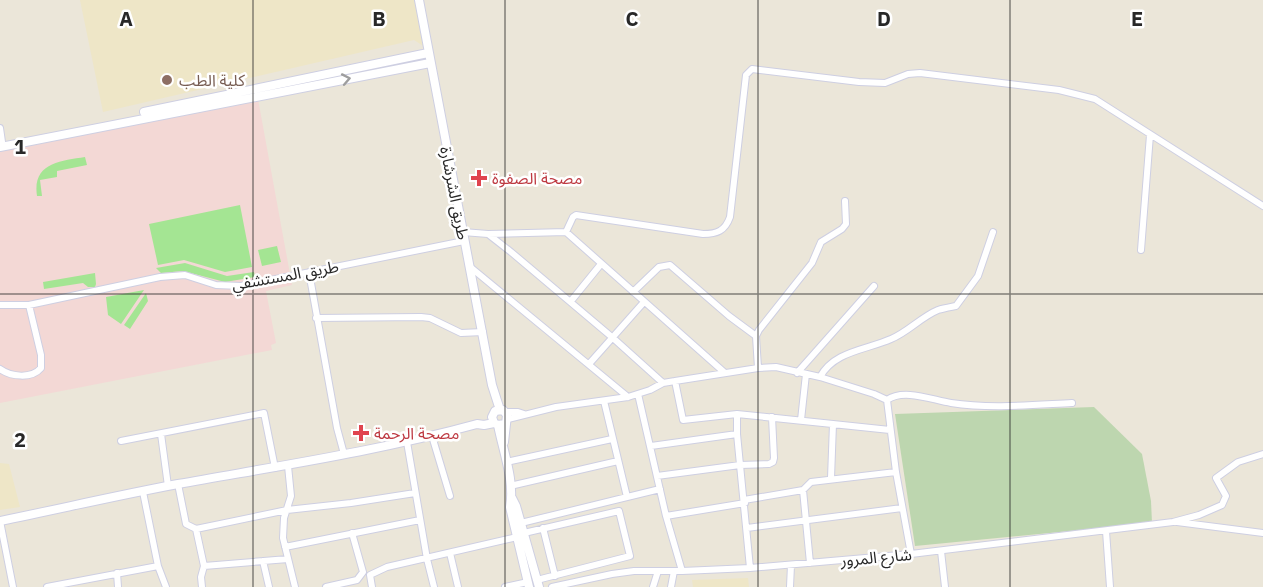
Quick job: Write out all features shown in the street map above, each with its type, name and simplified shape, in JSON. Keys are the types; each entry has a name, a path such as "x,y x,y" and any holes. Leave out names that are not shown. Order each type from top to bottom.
{"street":[{"name":"طريق الشرشارة","path":"419,0 499,418"},
{"path":"1,144 428,53"},
{"path":"1,144 430,63"},
{"path":"725,373 566,232 576,215 703,234 723,229 730,217 746,75 752,69 876,82 892,81 908,74 920,73 1059,90 1095,99 1263,206"},
{"path":"0,128 1,144"},
{"path":"1141,250 1150,135"},
{"path":"758,368 756,336 812,263 821,242 846,224 845,201"},
{"name":"طريق المستشفي","path":"0,305 28,305 160,277 185,275 216,285 241,286 463,236 566,232"},
{"path":"820,377 831,362 852,352 893,339 938,310 956,306 978,276 993,232"},
{"path":"488,234 571,302 663,383"},
{"path":"571,302 601,264"},
{"path":"468,265 628,397"},
{"path":"633,292 659,267 670,265 756,336"},
{"path":"309,272 337,428 344,454"},
{"path":"797,373 874,286"},
{"path":"589,364 644,302"},
{"path":"0,369 12,375 32,375 41,368 41,355 28,305"},
{"path":"316,318 421,317 430,318 461,333 483,332"},
{"path":"13,587 0,521 178,484 288,466 406,442 477,424 484,425 499,418 520,417 524,414 628,397 663,383 758,368 776,368 820,377 887,400"},
{"path":"801,420 806,374"},
{"path":"675,381 683,420 737,414 890,430"},
{"path":"638,394 678,571 671,587"},
{"path":"887,400 890,397 902,395 970,405 1072,404"},
{"path":"887,400 896,472 911,554"},
{"path":"604,401 627,497"},
{"path":"121,441 264,413 275,468"},
{"path":"737,414 750,568"},
{"path":"657,476 773,462 772,417"},
{"path":"499,418 512,498 521,523 520,535"},
{"path":"831,478 833,424"},
{"path":"161,434 168,486"},
{"path":"651,446 737,434"},
{"path":"432,436 450,496"},
{"path":"506,462 612,439"},
{"path":"406,442 434,587"},
{"name":"شارع المرور","path":"552,587 612,573 791,565 941,551 1173,522 1222,505 1226,496 1216,478 1238,462 1263,454"},
{"path":"510,486 618,461"},
{"path":"288,466 291,496 283,525 285,547 295,587"},
{"path":"666,516 803,490 811,482 831,478 896,472"},
{"path":"178,484 186,524 196,529 287,510 415,493"},
{"path":"521,523 660,489"},
{"path":"803,490 810,563"},
{"path":"143,492 158,566 166,587"},
{"path":"512,498 510,507 533,584"},
{"path":"747,528 902,508"},
{"path":"372,587 370,575 387,567 619,511 630,556 533,584 505,587"},
{"path":"285,547 420,520"},
{"path":"1173,522 1263,533"},
{"path":"543,528 555,576"},
{"path":"196,529 204,566 201,577 202,587"},
{"path":"1106,531 1110,587"},
{"path":"326,587 357,580 363,572 352,533"},
{"path":"941,551 945,587"},
{"path":"450,553 458,587"},
{"path":"204,566 288,559"},
{"path":"263,561 269,587"},
{"path":"790,587 791,565"},
{"path":"47,587 158,566"},
{"path":"652,587 658,571"},
{"path":"117,573 118,587"}],"shaded area":[{"name":"كلية الطب","path":"80,0 417,0 428,49 414,40 103,112"},
{"path":"258,99 292,285 266,291 276,343 271,345 272,350 0,403 0,150"},
{"path":"0,463 9,464 20,507 0,510"},
{"path":"748,578 749,587 693,587 692,580"}],"green space":[{"path":"85,157 87,165 57,171 57,177 40,180 42,196 37,196 37,185 43,170 58,162"},
{"path":"240,205 252,267 225,272 184,260 158,265 149,224"},
{"path":"277,246 281,262 262,266 258,250"},
{"path":"185,263 227,276 254,272 255,277 225,282 183,271 161,273 156,268"},
{"path":"95,273 95,287 88,287 83,283 44,289 43,282"},
{"path":"144,290 121,324 108,315 106,297"},
{"path":"146,293 148,301 130,329 124,325"},
{"path":"1094,407 1142,454 1151,501 1152,523 915,546 895,414"}],"place":[{"name":"كلية الطب","path":"167,80"},
{"name":"مصحة الصفوة","path":"479,178"},
{"name":"مصحة الرحمة","path":"361,433"}]}
